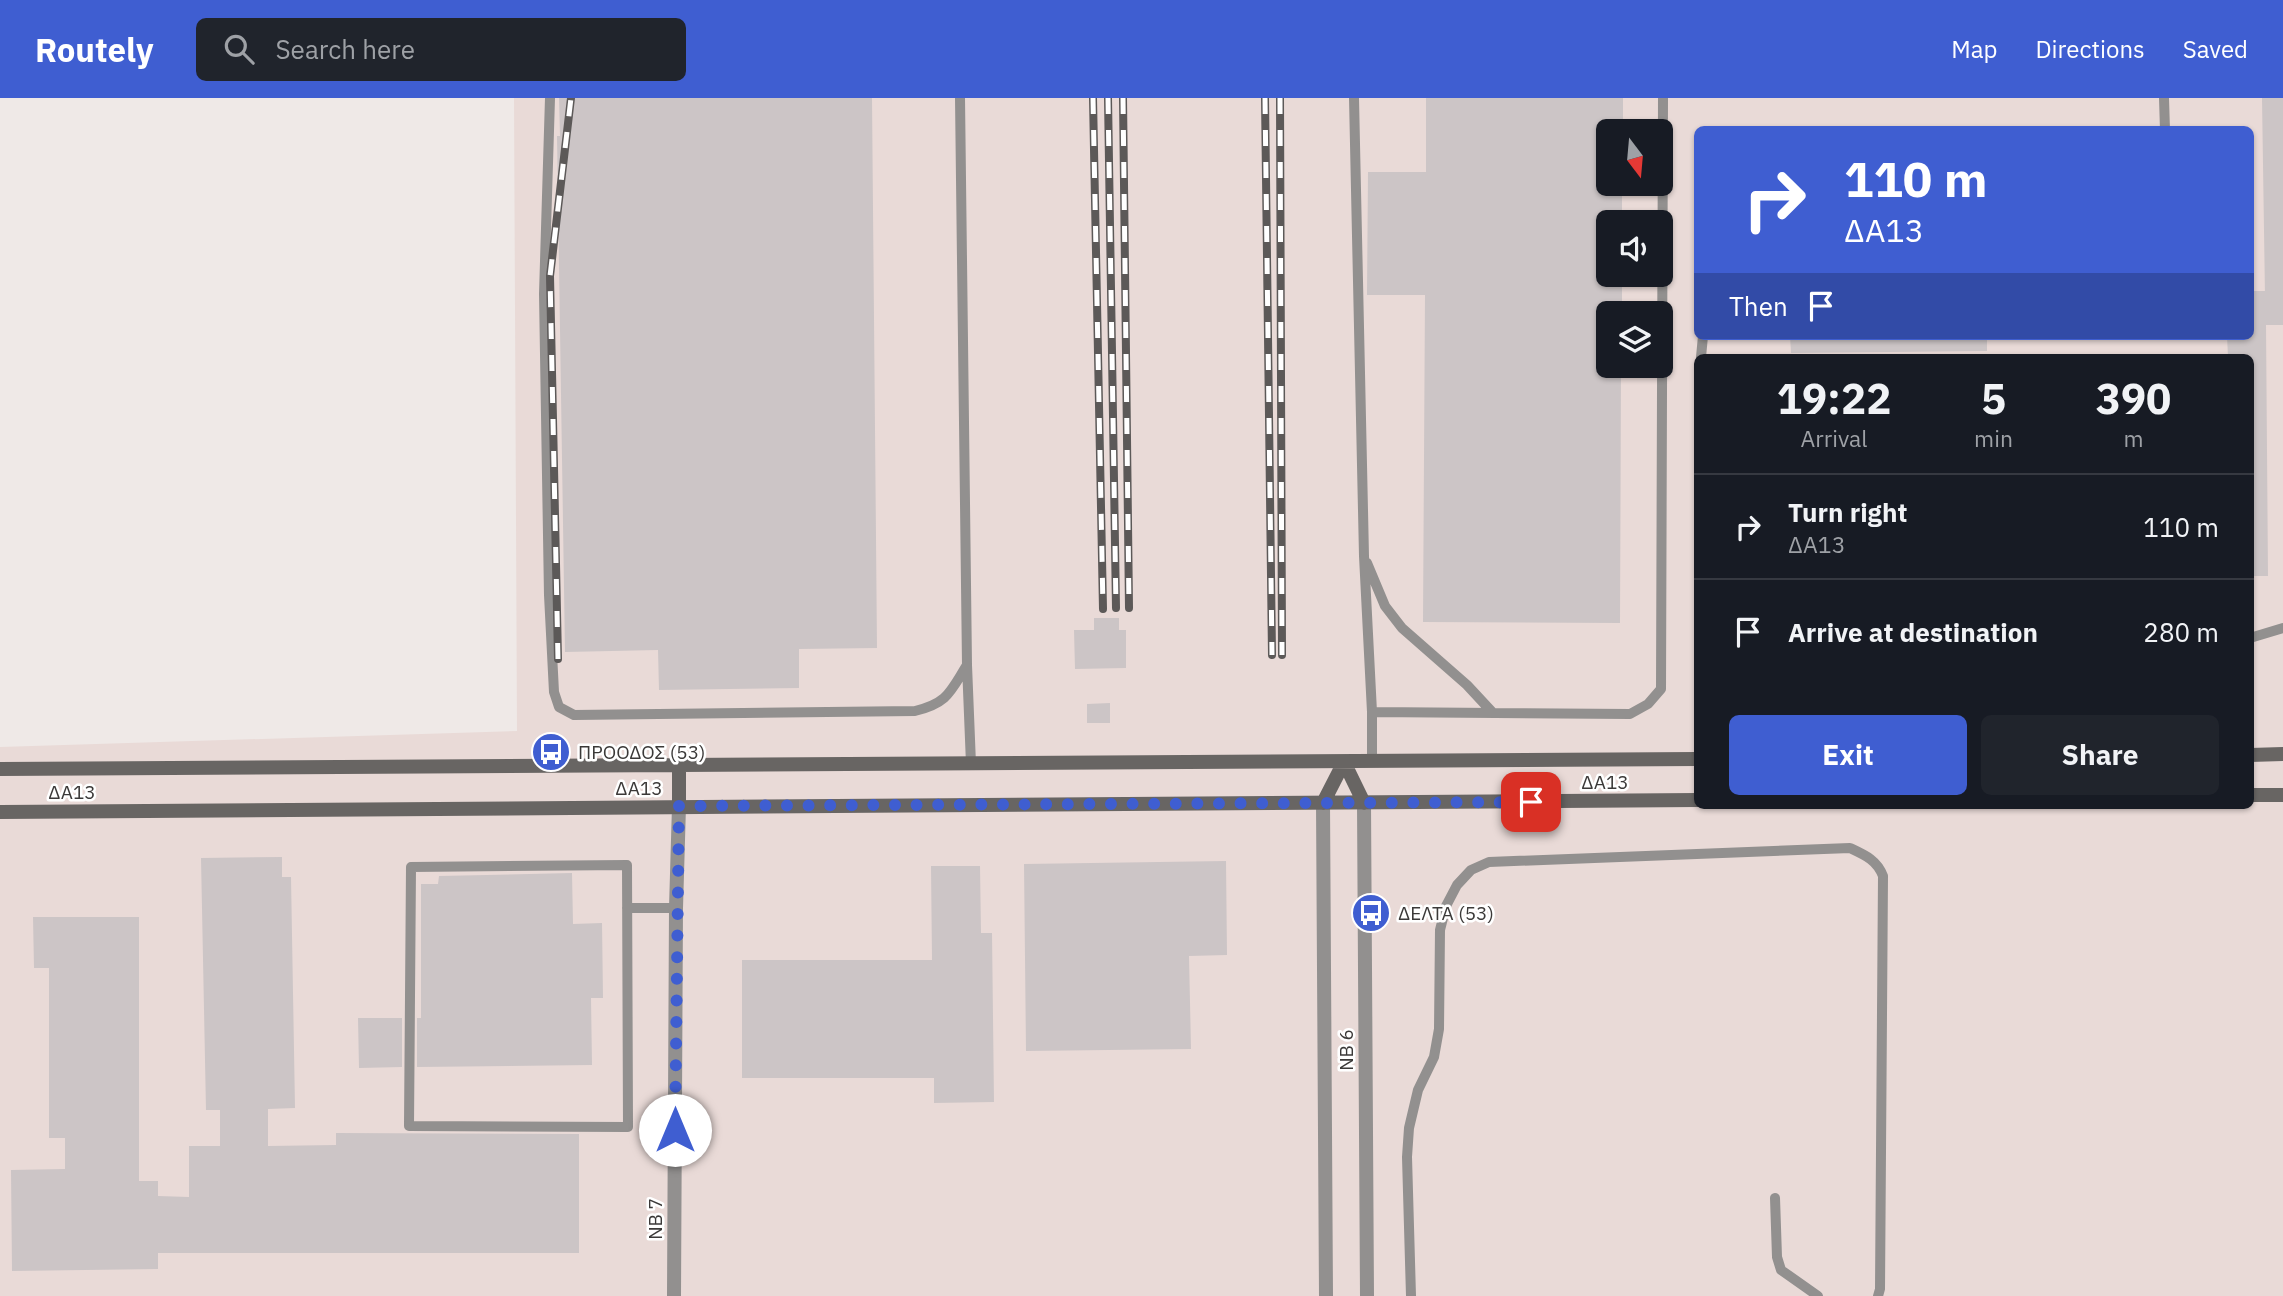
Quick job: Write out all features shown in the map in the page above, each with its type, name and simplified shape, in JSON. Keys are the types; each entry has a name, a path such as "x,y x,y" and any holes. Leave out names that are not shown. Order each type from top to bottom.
{"street":[{"path":"2254,755 2283,754"},
{"name":"ΔΑ13","path":"0,769 1694,759"},
{"path":"1323,803 1344,762"},
{"path":"1344,762 1364,803"},
{"path":"678,763 679,806"},
{"path":"2254,796 2283,795"},
{"name":"ΔΑ13","path":"0,812 1694,800"},
{"name":"ΝΒ 6","path":"1323,803 1326,1296"},
{"name":"ΝΒ 6","path":"1364,803 1367,1296"},
{"name":"ΝΒ 7","path":"674,1296 679,806"}],"lane":[{"path":"550,98 544,307 549,595 554,692 559,707 573,715 915,711 933,707 946,698 967,665"},
{"path":"960,98 967,665 971,764"},
{"path":"1354,98 1364,556 1372,761"},
{"path":"1372,712 1630,713 1648,704 1661,689 1663,98"},
{"path":"2164,98 2165,126"},
{"path":"1364,556 1385,606 1402,628 1467,685 1493,713"},
{"path":"2254,637 2283,628"},
{"path":"1411,1296 1409,1128 1418,1090 1434,1057 1439,1029 1440,930 1446,906 1457,884 1471,870 1489,862 1850,848 1867,856 1879,866 1883,876 1878,1296"},
{"path":"627,865 627,908 628,1127 409,1126 411,867 627,865"},
{"path":"627,908 676,908"},
{"path":"1775,1198 1777,1257 1781,1270 1818,1296"}],"shaded area":[{"path":"514,98 2283,98 2283,1296 0,1296 0,747 517,731"}],"building":[{"path":"559,98 872,98 877,648 799,649 799,688 659,690 658,650 565,652 557,136 560,136"},
{"path":"1426,98 1623,98 1623,119 1596,119 1596,196 1622,196 1622,210 1596,210 1596,287 1622,287 1622,301 1596,301 1596,378 1621,378 1620,623 1423,622 1425,295 1367,295 1368,172 1426,172"},
{"path":"2262,98 2283,98 2283,325 2266,325 2268,576 2254,576 2254,354 2228,354 2227,340 2254,340 2254,291 2265,291"},
{"path":"1790,340 1987,340 1987,351 1791,353"},
{"path":"1094,618 1119,618 1119,630 1126,630 1126,668 1075,669 1074,630 1094,630"},
{"path":"1110,703 1110,723 1087,723 1087,704"},
{"path":"282,857 282,877 291,877 295,1108 268,1109 268,1146 336,1145 336,1133 579,1134 579,1253 158,1253 158,1269 12,1271 11,1170 65,1169 65,1138 49,1138 49,968 34,968 33,917 139,917 139,1181 158,1181 158,1196 189,1197 189,1146 220,1146 220,1110 206,1110 201,858"},
{"path":"1226,861 1227,955 1189,956 1191,1049 1026,1051 1024,864"},
{"path":"931,866 980,866 981,933 992,933 994,1102 934,1103 934,1078 742,1078 742,960 932,960"},
{"path":"572,873 573,924 602,923 603,998 591,998 592,1065 417,1067 417,1018 421,1018 421,884 438,884 439,876"},
{"path":"358,1018 402,1018 402,1067 359,1068"}],"railway":[{"path":"558,659 550,276 571,98"},
{"path":"1093,98 1103,609"},
{"path":"1108,98 1116,608"},
{"path":"1123,98 1129,608"},
{"path":"1265,98 1272,655"},
{"path":"1280,98 1282,655"}],"place":[{"name":"ΠΡΟΟΔΟΣ (53)","path":"551,752"},
{"name":"ΔΕΛΤΑ (53)","path":"1371,913"}],"route":[{"path":"675,1130 679,806 1531,802"}]}
